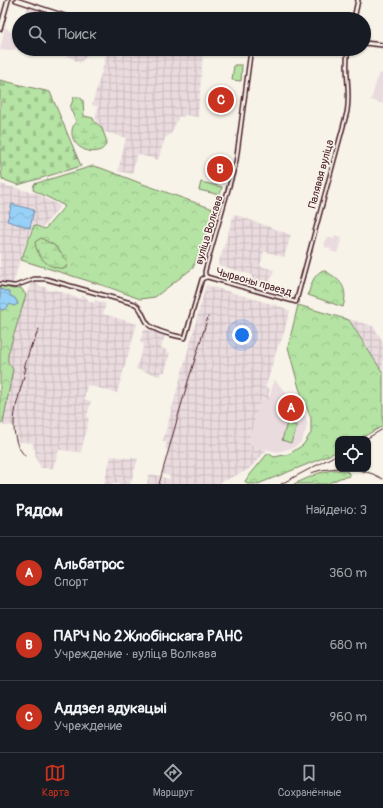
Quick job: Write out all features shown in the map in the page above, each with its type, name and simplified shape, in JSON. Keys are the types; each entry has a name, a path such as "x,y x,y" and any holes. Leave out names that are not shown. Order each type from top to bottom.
{"main road":[{"path":"0,29 8,0"},
{"path":"16,0 53,12"},
{"path":"355,12 358,0"},
{"path":"371,44 383,45"}],"street":[{"name":"вуліца Волкава","path":"0,284 15,286 34,279 46,279 135,304 141,309 146,321 151,327 185,338 202,279 207,277 205,275 205,271 236,162 250,56"},
{"name":"Палявая вуліца","path":"296,302 347,112 348,95 346,68 347,56"},
{"name":"Чырвоны праезд","path":"207,277 296,302"}],"shaded area":[{"path":"28,7 41,12 26,12"},
{"path":"5,27 12,33 12,50 0,50"},
{"path":"68,56 86,56 80,63"},
{"path":"106,56 203,56 198,117 184,115 183,117 179,116 171,134 165,138 158,160 137,154 132,174 118,171 126,138 105,132 95,119 98,107 92,105"},
{"path":"379,73 383,74 383,104 371,100"},
{"path":"0,184 35,193 60,206 43,227 33,224 21,256 13,285 0,281"},
{"path":"234,214 291,235 284,257 264,251 260,266 274,270 269,286 251,281 252,275 218,265"},
{"path":"335,235 342,238 337,253 330,251 331,249 325,247 324,244 328,237 334,239"},
{"path":"35,281 38,285 47,288 47,290 53,291 54,289 80,299 81,295 88,298 88,301 94,303 95,300 106,304 103,314 137,324 117,393 87,385 84,399 91,401 87,417 89,418 81,452 59,450 53,468 41,468 36,459 33,443 18,442 15,425 4,426 1,424 4,365 30,284"},
{"path":"206,285 282,307 290,311 266,386 264,387 270,389 268,396 270,397 269,401 261,399 249,441 251,442 250,445 267,450 248,470 217,484 160,484 162,477 169,479 170,476 163,474 169,450 165,449 167,442 163,441"},
{"path":"349,319 373,326 383,342 383,373"},
{"path":"144,329 165,335 161,348 170,353 165,372 161,372 160,376 136,369 144,344 140,342"},
{"path":"274,379 294,402 294,411 304,414 307,424 301,442 293,448 277,452 250,445 249,441 261,399 269,401"},
{"path":"111,456 138,459 130,484 104,484"},
{"path":"149,475 160,476 158,484 147,484"}],"green space":[{"path":"234,65 242,65 241,81 232,80"},
{"path":"0,80 50,92 81,166 18,185 2,179 0,157"},
{"path":"74,97 79,97 83,100 84,116 93,118 94,121 102,128 107,142 103,148 97,151 82,149 76,144 73,138 72,130 76,121 70,108"},
{"path":"93,166 216,210 193,268 155,297 140,299 111,288 21,260 34,225 45,229 65,206 33,190 34,184"},
{"path":"201,182 222,187 220,195 199,190"},
{"path":"41,238 54,245 67,260 66,268 49,265 41,258 35,242"},
{"path":"323,270 342,284 345,294 343,307 308,295 315,277"},
{"path":"0,285 13,289 21,288 26,295 8,354 8,362 13,369 3,423 0,423"},
{"path":"298,305 349,320 383,373 383,426 365,436 335,436 335,452 258,484 247,484 245,481 268,453 274,457 289,454 303,445 311,433 311,418 299,388 288,347"},
{"path":"287,423 297,426 291,443 282,440"},
{"path":"335,470 335,472 348,472 350,476 340,478 327,484 294,484 319,473"}],"water":[{"path":"12,204 34,210 30,228 7,221"},
{"path":"0,289 9,292 18,304 14,306 10,304 6,309 0,309"}],"railway":[{"path":"159,484 208,317"},
{"path":"31,348 39,329"},
{"path":"23,371 32,343"},
{"path":"25,456 19,448 17,442 14,431 14,422 26,367"},
{"path":"371,436 383,429"},
{"path":"281,484 335,456"},
{"path":"311,473 335,468"},
{"path":"366,472 383,479"}],"place":[{"name":"Аддзел адукацыі","path":"221,100"},
{"name":"ПАРЧ № 2 Жлобінскага РАНС","path":"220,169"},
{"name":"Альбатрос","path":"291,408"}]}
